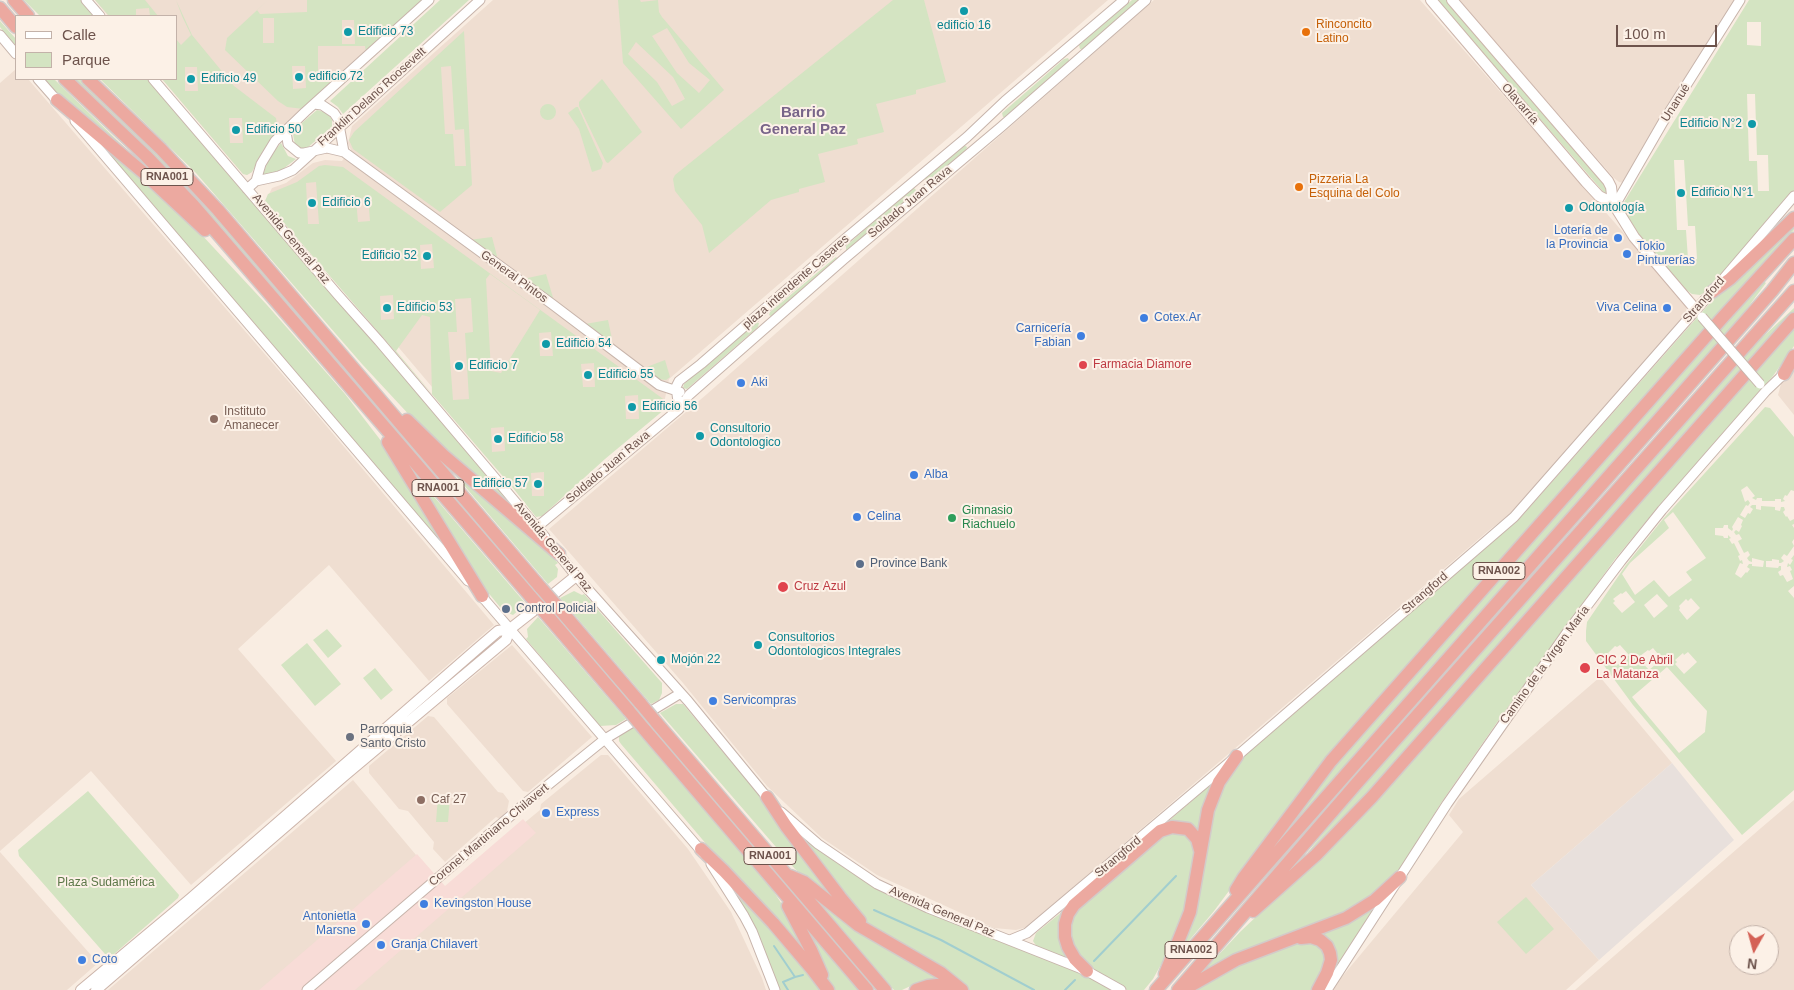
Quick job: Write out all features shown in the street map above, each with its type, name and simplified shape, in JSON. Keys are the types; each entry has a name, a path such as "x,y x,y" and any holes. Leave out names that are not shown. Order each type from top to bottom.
{"highway":[{"path":"14,0 27,15"},
{"path":"0,8 15,26"},
{"name":"RNA001","path":"66,80 172,183 345,380 536,592 555,599 640,704 885,990"},
{"name":"RNA001","path":"89,80 161,149 197,187 357,373 536,592 546,614 867,990"},
{"path":"57,100 168,194 260,284"},
{"path":"1712,292 1730,279 1794,218"},
{"name":"RNA002","path":"1221,916 1244,877 1331,761 1716,324 1794,240"},
{"name":"RNA002","path":"1158,987 1794,264"},
{"name":"RNA002","path":"1178,990 1356,783 1794,291"},
{"name":"RNA002","path":"1233,926 1262,906 1316,855 1372,797 1794,319"},
{"path":"1784,374 1794,356"},
{"path":"357,373 443,455 559,554"},
{"path":"345,380 397,454 482,596"},
{"path":"1158,987 1190,912 1200,850 1211,801 1219,782 1237,756"},
{"path":"767,797 786,826 840,897 857,918 881,939"},
{"path":"1087,971 1075,959 1068,947 1065,937 1067,906 1159,827 1188,829 1197,839 1200,850"},
{"path":"701,849 773,923 828,990"},
{"path":"785,873 804,882 842,913 881,939 941,974 962,990"},
{"path":"1183,990 1236,960 1346,918 1361,910 1400,877"},
{"path":"775,882 808,943 828,990"},
{"path":"1296,938 1311,937 1320,940 1330,953 1331,960 1327,974 1318,990"},
{"path":"916,990 938,985 962,990"}],"main road":[{"name":"Olavarría","path":"1431,0 1592,189 1613,205 1634,237 1699,313"},
{"name":"Olavarría","path":"1452,0 1608,181 1611,187 1613,205"},
{"path":"555,599 576,576"},
{"path":"81,990 190,899 498,631 510,629 533,611"},
{"path":"96,990 344,776 506,640 510,629"}],"street":[{"path":"86,0 99,15"},
{"name":"Franklin Delano Roosevelt","path":"256,181 258,171 266,154 275,142 429,0"},
{"name":"Franklin Delano Roosevelt","path":"247,189 256,181 279,176 293,170 339,126 480,0"},
{"name":"plaza intendente Casares","path":"676,391 679,382 845,239 968,137 1005,101 1124,0"},
{"name":"Soldado Juan Rava","path":"537,526 679,408 689,395 844,258 1000,127 1146,0"},
{"name":"Unanué","path":"1613,205 1740,0"},
{"path":"0,35 15,53"},
{"path":"39,80 701,849 744,916 764,958 775,990"},
{"name":"Avenida General Paz","path":"155,80 338,295 380,341 537,526 576,576 681,693 767,797 786,816 818,844 877,884 928,908 1087,971 1121,990"},
{"path":"286,132 291,148 299,153 327,148 344,152 339,126 334,113 328,108 314,104"},
{"name":"General Pintos","path":"344,152 659,385 689,395"},
{"name":"Strangford","path":"1159,827 1237,756 1518,513 1699,313 1712,292 1794,196"},
{"name":"Olavarría","path":"1699,313 1766,391"},
{"name":"Camino de la Virgen María","path":"1327,990 1497,732 1568,631 1662,510 1766,391 1794,364"},
{"path":"676,391 679,408"},
{"name":"Coronel Martiniano Chilavert","path":"308,990 522,806 605,739 681,693"},
{"path":"1010,940 1027,934 1067,906"}],"shaded area":[{"path":"95,0 427,0 274,139 261,155 252,172 247,175 242,173 163,80 178,80 178,15 107,15"},
{"path":"493,0 1108,0 669,379 664,403 536,510 269,194 272,188 286,183 313,163 325,160 342,161 351,150 348,143 352,126"},
{"path":"1154,0 1420,0 1685,303 1687,312 1517,509 1488,531 1027,927 1016,930 994,928 877,875 822,838 767,786 683,683 549,529 707,394"},
{"path":"1459,0 1738,0 1624,183 1614,178"},
{"path":"15,70 15,80 29,80 313,410 494,625 429,681 329,565 238,649 336,761 191,885 91,771 0,851 0,83"},
{"path":"1794,371 1794,415 1778,395 1781,384"},
{"path":"512,645 592,737 528,792 523,791 447,704 447,698"},
{"path":"1600,677 1672,763 1531,885 1599,960 1566,990 1333,990 1463,832 1449,815 1459,799"},
{"path":"428,716 434,717 498,792 503,793 509,801 507,811 500,819 496,817 445,862 433,849 434,842 408,811 399,809 369,773 369,766"},
{"path":"601,755 608,755 688,849 731,912 766,990 332,990 426,904 540,810 541,804"},
{"path":"1672,763 1734,840 1599,960 1531,885"},
{"path":"353,780 432,874 288,990 108,990"},
{"path":"1794,800 1794,990 1575,990 1761,828"},
{"path":"523,819 536,833 355,990 259,990 417,854 445,886"},
{"path":"0,852 98,963 67,990 0,990"}],"green space":[{"path":"24,0 81,0 93,15 39,15"},
{"path":"95,0 145,0 157,15 150,15 149,8 136,9 136,15 108,15"},
{"path":"176,0 192,35 234,86 276,118 276,134 261,154 252,172 247,175 243,174 163,80 178,80 178,41 181,45 191,35","holes":["185,67 197,67 198,91 185,91","229,118 242,118 243,143 230,143"]},
{"path":"307,0 425,0 304,109 287,107 278,101 225,50 227,38 257,10 260,14 307,12","holes":["263,18 274,18 274,43 263,43","342,20 354,20 355,44 342,44","318,46 365,46 366,53 332,83 318,80","292,66 305,66 306,88 293,89"]},
{"path":"440,0 469,0 343,114 330,101"},
{"path":"618,0 640,0 641,2 658,0 659,12 662,17 724,90 681,129 623,63","holes":["667,28 689,63 710,80 699,93 677,73 652,36","636,42 673,77 685,99 672,106 657,82 628,54"]},
{"path":"893,0 924,0 946,82 916,90 916,94 876,104 884,132 857,139 858,144 818,154 825,182 799,189 799,192 771,200 709,253 702,225 675,191 673,179 675,175"},
{"path":"1132,0 1141,0 1083,49 1080,49 1079,45"},
{"path":"1437,0 1447,0 1608,189 1606,195"},
{"path":"1749,0 1794,0 1794,192 1711,289 1700,295 1692,294 1679,285 1624,216 1621,207","holes":["1747,22 1761,22 1761,46 1747,45","1747,94 1755,94 1757,155 1768,155 1769,191 1758,191 1757,161 1749,161","1674,160 1684,160 1688,226 1695,226 1697,259 1688,259 1686,230 1677,230"]},
{"path":"0,21 15,38 15,46 0,27"},
{"path":"464,31 472,185 440,212 353,149 349,140 354,132","holes":["451,66 455,130 464,129 466,166 455,166 453,134 445,134 441,67"]},
{"path":"1068,58 1069,63 1003,117 1002,113 1064,59"},
{"path":"602,79 642,132 608,163 579,106 579,102"},
{"path":"45,80 55,80 149,171 58,95"},
{"path":"75,80 81,80 196,193 392,425 193,196 162,163"},
{"path":"101,80 149,80 524,518 426,433 362,364 196,173"},
{"path":"548,104 554,106 556,112 554,118 548,120 542,118 540,112 542,106"},
{"path":"578,107 603,163 601,169 592,172 579,129 568,113"},
{"path":"317,110 328,113 332,120 332,127 307,148 301,149 295,145 293,134 296,128"},
{"path":"89,132 187,219 267,305 345,394 385,446 460,566"},
{"path":"281,143 288,156 296,159 283,169 272,174 263,175 269,157"},
{"path":"964,145 967,147 966,150 929,183 926,182 925,178"},
{"path":"319,166 343,167 666,401 665,409 605,459 542,516 536,517 265,201 268,194 297,182","holes":["316,182 319,224 308,224 306,183","368,198 370,221 358,222 356,199","432,244 434,268 421,269 420,245","490,274 540,310 501,373 491,371 486,279","393,295 394,319 381,320 380,296","471,298 473,332 465,333 469,399 453,400 448,332 457,332 455,299","422,315 430,317 432,394 396,351","551,332 553,356 540,356 539,333","594,363 595,387 583,387 581,364","638,395 639,419 626,419 625,396","504,427 505,451 492,452 491,428","544,472 544,496 532,496 531,473"]},
{"path":"914,188 917,191 916,193 848,251 846,250 846,246"},
{"path":"1794,223 1794,230 1328,758 1214,911 1171,962 1217,793 1241,759 1260,740 1522,516 1709,304"},
{"path":"492,237 497,256 495,258 469,240"},
{"path":"836,257 839,260 772,317 769,315 770,312"},
{"path":"546,274 554,301 523,279"},
{"path":"1763,281 1766,283 1734,326 1285,833 1334,764"},
{"path":"1794,308 1794,313 1761,352 1369,794 1311,852 1308,852 1361,787 1754,345"},
{"path":"608,320 612,339 602,337 585,324"},
{"path":"755,322 759,323 758,327 687,389 683,388 684,384"},
{"path":"1794,326 1794,346 1773,376 1615,559 1443,800 1396,876 1360,907 1194,981 1240,932 1318,858"},
{"path":"665,360 670,377 666,380 657,379 644,368"},
{"path":"1765,407 1770,408 1794,437 1794,491 1791,490 1787,496 1785,495 1783,499 1785,501 1781,502 1781,499 1775,499 1775,501 1762,501 1762,498 1757,498 1756,500 1752,498 1755,496 1747,486 1741,490 1745,502 1748,500 1750,503 1748,506 1746,505 1740,515 1745,518 1748,513 1750,514 1753,509 1750,507 1752,505 1756,505 1756,509 1761,510 1761,506 1775,507 1775,510 1780,511 1781,507 1784,507 1785,510 1783,512 1786,517 1790,521 1794,519 1794,524 1792,525 1794,528 1794,539 1792,542 1794,546 1787,556 1784,554 1781,558 1784,561 1779,563 1779,560 1772,559 1772,561 1766,561 1766,567 1778,568 1781,566 1781,570 1778,572 1780,576 1783,575 1787,582 1793,579 1790,566 1787,567 1788,563 1790,565 1793,560 1791,559 1794,555 1794,586 1788,591 1794,598 1794,790 1742,835 1633,705 1586,641 1587,622 1626,565 1663,519","holes":["1673,512 1706,558 1686,572 1692,580 1669,597 1654,580 1635,595 1622,574 1630,563 1669,528 1664,520","1738,517 1743,520 1739,532 1736,530 1734,532 1736,535 1739,534 1742,539 1738,541 1744,553 1748,551 1750,555 1747,558 1749,561 1752,562 1752,558 1764,561 1763,567 1749,564 1747,567 1750,569 1741,578 1735,574 1740,563 1743,564 1742,560 1740,561 1738,556 1740,555 1734,543 1732,544 1729,539 1731,538 1728,535 1728,538 1715,535 1715,528 1723,528 1724,525 1728,525 1728,528 1732,531 1732,527","1626,591 1635,602 1622,613 1613,603 1615,601 1613,599","1657,594 1668,606 1654,618 1644,605","1691,598 1700,608 1687,620 1679,610 1679,606 1686,599 1688,601","1620,645 1629,655 1616,666 1608,657 1610,655 1608,653 1615,646","1653,648 1662,659 1649,670 1640,660 1642,658 1640,656","1688,652 1697,662 1684,674 1675,664 1677,662 1675,660 1683,653 1684,655","1667,667 1707,711 1705,732 1679,753 1632,697"]},
{"path":"434,450 549,553 558,563 555,565 558,569 557,577 548,584"},
{"path":"411,470 526,604 513,615 508,613 511,611 505,605 503,607 504,612 473,574"},
{"path":"574,591 582,595 584,594 662,683 662,693 659,700 651,704 560,598"},
{"path":"538,617 626,719 616,725 600,726 526,639 528,637 527,629"},
{"path":"327,629 342,646 328,658 313,640"},
{"path":"307,643 341,684 315,706 281,665"},
{"path":"375,668 393,690 381,700 363,678"},
{"path":"676,704 683,704 763,800 852,916 795,869 660,713"},
{"path":"634,726 770,886 789,915 814,964 719,859 621,744 619,734"},
{"path":"1218,778 1200,835 1164,825"},
{"name":"Plaza Sudamérica","path":"88,791 179,895 178,898 113,955 105,954 19,856 18,850"},
{"path":"438,796 450,796 448,822 436,822"},
{"path":"796,831 832,859 874,886 1085,975 1113,990 968,990 943,970 882,935 855,911"},
{"path":"1166,833 1189,835 1196,849 1186,911 1180,930 1153,979 1144,990 1127,990 1120,984 1089,968 1079,957 1069,936 1071,915"},
{"path":"721,872 769,923 821,990 778,990 754,925"},
{"path":"811,893 942,979 921,981 902,990 894,990"},
{"path":"1526,897 1554,929 1526,954 1497,922"},
{"path":"1378,902 1331,975 1334,961 1315,933"},
{"path":"793,909 863,990 833,990"},
{"path":"1063,911 1070,960 1037,947 1033,941 1036,933"},
{"path":"1297,941 1310,941 1325,949 1326,966 1314,990 1194,990 1221,972"}],"waterway":[{"path":"1094,961 1176,876"},
{"path":"874,910 941,940 1034,990"},
{"path":"774,946 795,977 783,982 788,990"},
{"path":"795,977 803,975"},
{"path":"1065,990 1075,980"}],"place":[{"name":"edificio 16","path":"964,11"},
{"name":"Edificio 73","path":"348,32"},
{"name":"Rinconcito Latino","path":"1306,32"},
{"name":"edificio 72","path":"299,77"},
{"name":"Edificio 49","path":"191,79"},
{"name":"Edificio N°2","path":"1752,124"},
{"name":"Edificio 50","path":"236,130"},
{"name":"Pizzeria La Esquina del Colo","path":"1299,187"},
{"name":"Edificio N°1","path":"1681,193"},
{"name":"Edificio 6","path":"312,203"},
{"name":"Odontología","path":"1569,208"},
{"name":"Lotería de la Provincia","path":"1618,238"},
{"name":"Tokio Pinturerías","path":"1627,254"},
{"name":"Edificio 52","path":"427,256"},
{"name":"Edificio 53","path":"387,308"},
{"name":"Viva Celina","path":"1667,308"},
{"name":"Cotex.Ar","path":"1144,318"},
{"name":"Carnicería Fabian","path":"1081,336"},
{"name":"Edificio 54","path":"546,344"},
{"name":"Farmacia Diamore","path":"1083,365"},
{"name":"Edificio 7","path":"459,366"},
{"name":"Edificio 55","path":"588,375"},
{"name":"Aki","path":"741,383"},
{"name":"Edificio 56","path":"632,407"},
{"name":"Instituto Amanecer","path":"214,419"},
{"name":"Consultorio Odontologico","path":"700,436"},
{"name":"Edificio 58","path":"498,439"},
{"name":"Alba","path":"914,475"},
{"name":"Edificio 57","path":"538,484"},
{"name":"Celina","path":"857,517"},
{"name":"Gimnasio Riachuelo","path":"952,518"},
{"name":"Province Bank","path":"860,564"},
{"name":"Cruz Azul","path":"783,587"},
{"name":"Control Policial","path":"506,609"},
{"name":"Consultorios Odontologicos Integrales","path":"758,645"},
{"name":"Mojón 22","path":"661,660"},
{"name":"CIC 2 De Abril La Matanza","path":"1585,668"},
{"name":"Servicompras","path":"713,701"},
{"name":"Parroquia Santo Cristo","path":"350,737"},
{"name":"Caf 27","path":"421,800"},
{"name":"Express","path":"546,813"},
{"name":"Kevingston House","path":"424,904"},
{"name":"Antonietla Marsne","path":"366,924"},
{"name":"Granja Chilavert","path":"381,945"},
{"name":"Coto","path":"82,960"}],"district":[{"name":"Barrio General Paz","path":"803,122"}]}
